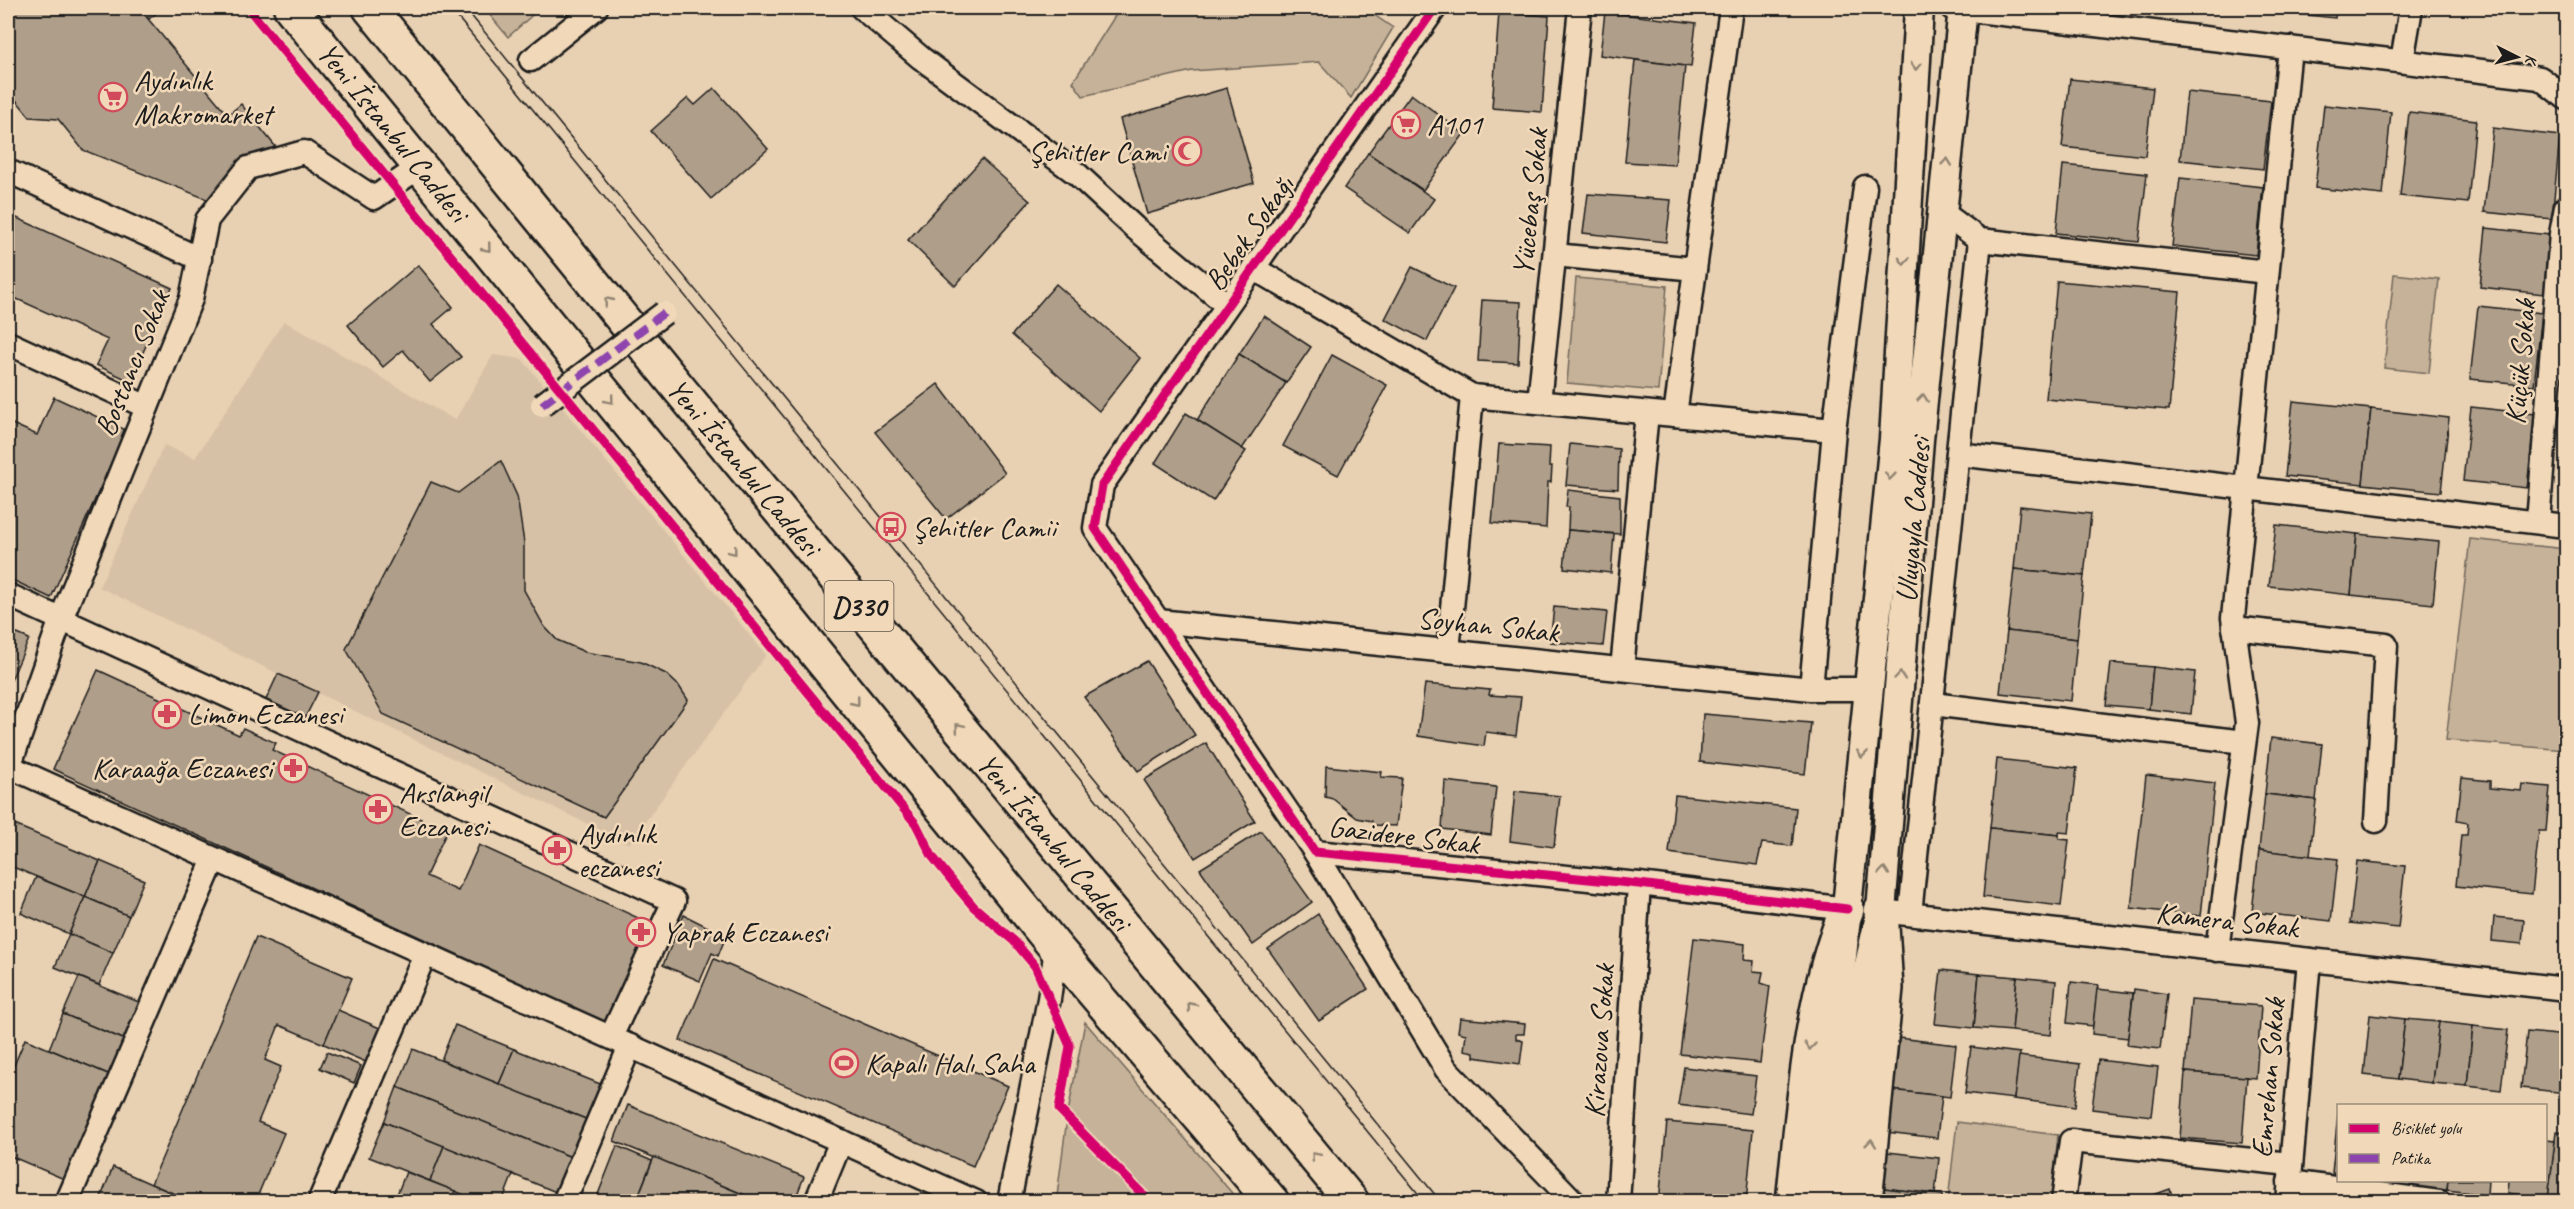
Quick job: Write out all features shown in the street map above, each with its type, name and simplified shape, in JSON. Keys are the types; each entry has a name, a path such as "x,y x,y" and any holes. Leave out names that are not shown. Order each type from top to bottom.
{"highway":[{"name":"Yeni İstanbul Caddesi","path":"291,8 1056,948 1272,1202"},
{"name":"Yeni İstanbul Caddesi","path":"370,8 681,391 1353,1202"},
{"path":"1793,1202 1812,1032 1830,950 1847,909"},
{"path":"1865,1202 1895,913"}],"main road":[{"name":"Uluyayla Caddesi","path":"1846,1032 1847,909 1894,439 1919,8"},
{"name":"Uluyayla Caddesi","path":"1846,1032 1895,913 1919,440 1942,212 1959,8"},
{"path":"1814,1202 1846,1032"},
{"path":"1839,1202 1846,1032"}],"street":[{"path":"531,60 596,8"},
{"path":"862,8 921,58 1077,174 1135,228 1227,305"},
{"name":"Yücebaş Sokak","path":"1539,402 1580,8"},
{"path":"1675,415 1731,8"},
{"path":"1959,8 2540,78 2566,98"},
{"path":"2402,61 2411,8"},
{"name":"Bebek Sokağı","path":"1102,485 1253,268 1426,10"},
{"path":"2217,950 2247,723 2234,628 2290,48"},
{"name":"Bostancı Sokak","path":"8,768 61,619 191,299 207,220 248,168 304,152 374,198 421,166"},
{"path":"8,171 200,259"},
{"path":"1811,689 1834,430 1865,187"},
{"name":"Küçük Sokak","path":"2538,522 2561,234 2566,207"},
{"path":"1942,212 1980,240 2267,272"},
{"path":"1895,913 1932,704 1980,240"},
{"path":"1555,255 1695,269"},
{"path":"1253,268 1472,396 1834,430"},
{"path":"542,405 664,313"},
{"path":"8,343 147,407"},
{"path":"1448,651 1472,396"},
{"path":"1622,669 1647,412"},
{"path":"1958,454 2566,526"},
{"name":"Gazidere Sokak","path":"1102,485 1095,528 1315,852 1639,884 1847,909"},
{"path":"8,595 674,901 564,1202"},
{"name":"Soyhan Sokak","path":"1158,621 1811,689 1869,689"},
{"path":"2234,628 2386,645 2376,821"},
{"path":"1932,704 2244,742"},
{"path":"8,768 976,1202"},
{"path":"1315,852 1446,1069 1574,1202"},
{"path":"67,1202 214,859"},
{"name":"Kirazova Sokak","path":"1618,1202 1639,884"},
{"name":"Kamera Sokak","path":"1895,913 2566,989"},
{"path":"1009,1202 1049,999 1056,948"},
{"path":"319,1202 425,954"},
{"name":"Emrehan Sokak","path":"2289,1183 2309,960"},
{"path":"816,1202 841,1141"},
{"path":"2063,1202 2071,1141 2289,1183 2439,1202"}],"shaded area":[{"path":"484,8 540,8 508,37"},
{"path":"1120,8 1364,8 1393,28 1351,98 1319,62 1192,71 1083,96 1073,82"},
{"path":"2394,274 2439,279 2429,373 2384,368"},
{"path":"1576,278 1667,286 1658,391 1567,383"},
{"path":"284,321 455,420 493,355 522,359 766,655 629,844 99,587 164,445 195,458"},
{"path":"2470,539 2566,549 2566,750 2446,740"},
{"path":"1085,1022 1237,1201 1063,1202 1057,1196 1067,1118"},
{"path":"1957,1122 2058,1135 2051,1201 1948,1201"}],"building":[{"name":"Aydınlık Makromarket","path":"8,8 139,8 228,115 241,104 275,146 209,200 83,150 58,119 30,117 8,90"},
{"path":"139,8 158,8 160,10 149,19"},
{"path":"2243,8 2289,8 2288,13"},
{"path":"2289,8 2336,8 2335,18 2288,13"},
{"path":"1499,12 1549,16 1542,112 1492,108"},
{"path":"1605,12 1696,23 1691,67 1600,55"},
{"path":"1635,60 1685,66 1675,165 1625,162"},
{"path":"2070,79 2153,88 2145,156 2062,147"},
{"path":"714,88 768,149 711,199 651,131 688,98 695,105"},
{"name":"Şehitler Cami","path":"1227,88 1254,183 1147,214 1120,119"},
{"path":"2187,92 2271,101 2263,169 2180,160"},
{"path":"1411,94 1464,134 1423,190 1368,153"},
{"path":"2324,105 2391,112 2383,195 2315,188"},
{"path":"2409,112 2476,120 2468,203 2400,196"},
{"path":"2493,128 2560,136 2552,219 2484,212"},
{"path":"1368,153 1434,199 1410,233 1344,188"},
{"path":"982,159 1030,201 955,286 908,240"},
{"path":"2063,165 2147,174 2139,242 2056,233"},
{"path":"2180,178 2263,187 2256,255 2172,246"},
{"path":"1588,194 1671,200 1666,242 1583,233"},
{"path":"8,214 172,288 130,381 96,365 108,340 8,295"},
{"path":"2486,228 2550,235 2544,294 2480,287"},
{"path":"418,265 453,307 433,324 461,357 430,382 403,350 383,367 348,325"},
{"path":"1412,267 1454,288 1427,341 1385,319"},
{"path":"2057,281 2180,292 2169,410 2046,399"},
{"path":"1056,284 1140,358 1099,411 1012,335"},
{"path":"1482,300 1521,302 1518,363 1478,361"},
{"path":"2478,306 2542,313 2534,385 2470,379"},
{"path":"1264,316 1311,347 1286,383 1239,354"},
{"path":"1239,354 1286,383 1242,449 1197,420"},
{"path":"1332,355 1387,385 1338,475 1283,446"},
{"path":"938,384 1005,473 946,519 875,432"},
{"path":"54,397 126,430 51,598 8,578 8,422 37,435"},
{"path":"2293,401 2371,409 2363,484 2285,476"},
{"path":"2471,407 2535,414 2527,488 2463,481"},
{"path":"2371,409 2449,418 2441,492 2363,484"},
{"path":"1186,413 1246,451 1213,501 1155,463"},
{"path":"1499,444 1550,447 1549,466 1552,466 1551,482 1548,482 1546,528 1492,523"},
{"path":"1570,444 1619,449 1618,489 1566,485"},
{"path":"501,461 517,496 524,543 524,590 544,626 557,640 585,652 641,662 666,674 679,686 688,700 604,817 383,714 346,649 431,482 458,493"},
{"path":"1568,490 1620,496 1620,534 1568,530 1569,507 1566,507"},
{"path":"2020,506 2091,514 2084,576 2014,569"},
{"path":"2276,525 2357,534 2351,595 2269,586"},
{"path":"1568,530 1614,534 1611,573 1564,568"},
{"path":"2357,534 2439,542 2433,604 2351,595"},
{"path":"2014,569 2084,576 2077,639 2007,631"},
{"path":"1554,607 1607,612 1603,646 1550,642"},
{"path":"8,630 29,639 8,687"},
{"path":"2007,631 2077,639 2071,701 2000,693"},
{"path":"1147,661 1195,735 1138,771 1084,697"},
{"path":"2111,663 2153,667 2149,709 2106,705"},
{"path":"2153,667 2195,672 2191,714 2149,709"},
{"path":"98,670 239,735 243,728 276,743 272,750 447,831 426,876 458,891 479,845 658,927 613,1026 53,769"},
{"path":"278,674 318,692 303,722 264,704"},
{"path":"1425,684 1490,690 1489,695 1521,697 1516,736 1486,732 1484,746 1418,736"},
{"path":"1703,714 1811,723 1805,774 1700,762"},
{"path":"2271,738 2322,744 2316,800 2265,794"},
{"path":"1206,743 1255,821 1195,858 1144,780"},
{"path":"1997,759 2077,768 2069,833 2059,832 2059,835 1990,828"},
{"path":"1326,766 1382,772 1381,777 1402,778 1396,826 1372,825 1372,821 1357,818 1333,799 1325,797"},
{"path":"2146,775 2215,783 2201,916 2131,908"},
{"path":"2462,778 2490,781 2490,788 2521,791 2522,784 2550,787 2546,831 2539,831 2532,894 2456,886 2461,835 2467,835 2468,823 2457,821"},
{"path":"1445,781 1496,787 1491,835 1442,829"},
{"path":"1515,791 1560,796 1554,847 1510,841"},
{"path":"2265,794 2316,800 2310,856 2259,850"},
{"path":"1675,795 1796,808 1792,846 1762,843 1757,865 1669,853"},
{"path":"10,823 100,861 85,897 8,865"},
{"path":"1990,828 2059,835 2059,839 2069,840 2061,906 1983,897"},
{"path":"1261,831 1312,902 1253,945 1200,869"},
{"path":"2259,850 2338,859 2331,921 2252,912"},
{"path":"100,861 144,880 129,916 85,897"},
{"path":"2357,861 2405,866 2398,928 2350,923"},
{"path":"36,877 85,897 69,934 21,913"},
{"path":"85,897 129,916 113,953 69,934"},
{"path":"1318,914 1368,989 1319,1021 1268,949"},
{"path":"684,915 726,936 718,956 712,953 700,981 663,965"},
{"path":"2494,917 2524,920 2522,944 2492,941"},
{"path":"69,934 113,953 99,985 55,967"},
{"path":"256,937 352,978 324,1044 279,1025 265,1060 281,1067 258,1122 284,1133 255,1202 194,1202 151,1184"},
{"path":"1694,938 1745,944 1744,960 1754,961 1753,971 1763,972 1761,983 1770,986 1760,1063 1680,1054"},
{"name":"Kapalı Halı Saha","path":"714,959 1008,1086 973,1166 680,1040"},
{"path":"1941,970 1979,974 1974,1028 1935,1024"},
{"path":"1979,974 2017,977 2012,1031 1974,1028"},
{"path":"79,977 146,1005 130,1042 63,1014"},
{"path":"2017,977 2056,981 2051,1035 2012,1031"},
{"path":"2071,982 2098,985 2093,1026 2067,1023"},
{"path":"2097,989 2133,993 2128,1038 2092,1034"},
{"path":"2134,989 2167,994 2160,1049 2127,1045"},
{"path":"2191,1000 2261,1006 2256,1078 2185,1072"},
{"path":"338,1010 382,1029 368,1063 324,1044"},
{"path":"63,1014 130,1042 115,1077 49,1049"},
{"path":"2370,1015 2405,1019 2398,1079 2364,1075"},
{"path":"1460,1018 1525,1024 1524,1034 1516,1034 1516,1039 1523,1041 1520,1064 1474,1057 1474,1052 1464,1050 1466,1034 1458,1032"},
{"path":"2405,1019 2439,1022 2432,1083 2398,1079"},
{"path":"2439,1022 2473,1026 2467,1086 2432,1083"},
{"path":"455,1025 514,1049 499,1084 441,1060"},
{"path":"2473,1026 2508,1030 2501,1090 2467,1086"},
{"path":"2527,1032 2566,1036 2566,1093 2521,1088"},
{"path":"1890,1037 1956,1045 1950,1097 1883,1089"},
{"path":"25,1039 115,1077 71,1182 8,1155 8,1080"},
{"path":"1971,1047 2020,1053 2014,1099 1965,1093"},
{"path":"413,1049 591,1121 576,1159 397,1087"},
{"path":"514,1049 605,1086 591,1121 499,1084"},
{"path":"327,1052 361,1066 354,1083 320,1068"},
{"path":"2019,1056 2080,1064 2075,1107 2014,1099"},
{"path":"2098,1060 2158,1067 2152,1116 2092,1109"},
{"path":"1684,1067 1756,1076 1751,1114 1678,1105"},
{"path":"2185,1072 2247,1077 2242,1143 2180,1138"},
{"path":"397,1087 576,1159 561,1194 384,1122"},
{"path":"1883,1089 1942,1096 1937,1138 1878,1131"},
{"path":"628,1105 804,1177 794,1202 762,1202 614,1141"},
{"path":"384,1122 444,1146 430,1181 369,1157"},
{"path":"1667,1122 1753,1130 1746,1202 1659,1202"},
{"path":"2337,1124 2337,1174 2332,1173"},
{"path":"2556,1131 2566,1132 2566,1200 2548,1198"},
{"path":"2547,1140 2555,1141 2548,1198 2508,1193 2509,1182 2547,1182"},
{"path":"444,1146 513,1174 502,1202 480,1202 430,1181"},
{"path":"617,1146 652,1161 636,1202 595,1202"},
{"path":"1879,1151 1939,1158 1935,1194 1875,1187"},
{"path":"654,1157 747,1196 745,1202 636,1202"},
{"path":"113,1167 151,1184 194,1202 99,1202"},
{"path":"406,1172 455,1191 451,1202 394,1202"},
{"path":"2413,1182 2448,1182 2447,1190 2413,1187"},
{"path":"2448,1182 2488,1182 2487,1195 2447,1190"},
{"path":"1875,1187 1942,1195 1942,1202 1874,1202"},
{"path":"2170,1189 2174,1202 2134,1202"},
{"path":"455,1191 480,1202 451,1202"}],"tram line":[{"path":"450,8 1425,1202"},
{"path":"465,8 1441,1202"}],"marked path":[{"path":"542,405 664,313"}],"cycle path":[{"path":"248,8 916,824 932,856 957,887 974,907 1014,941 1035,966 1070,1046 1059,1109 1150,1202"},
{"path":"1435,8 1102,485 1095,528 1315,852 1639,884 1847,909"}],"place":[{"name":"Aydınlık Makromarket","path":"113,97"},
{"name":"A101","path":"1406,124"},
{"name":"Şehitler Cami","path":"1187,151"},
{"name":"Şehitler Camii","path":"891,527"},
{"name":"Limon Eczanesi","path":"167,714"},
{"name":"Karaağa Eczanesi","path":"293,768"},
{"name":"Arslangil Eczanesi","path":"378,809"},
{"name":"Aydınlık eczanesi","path":"557,850"},
{"name":"Yaprak Eczanesi","path":"641,932"},
{"name":"Kapalı Halı Saha","path":"844,1063"}]}
